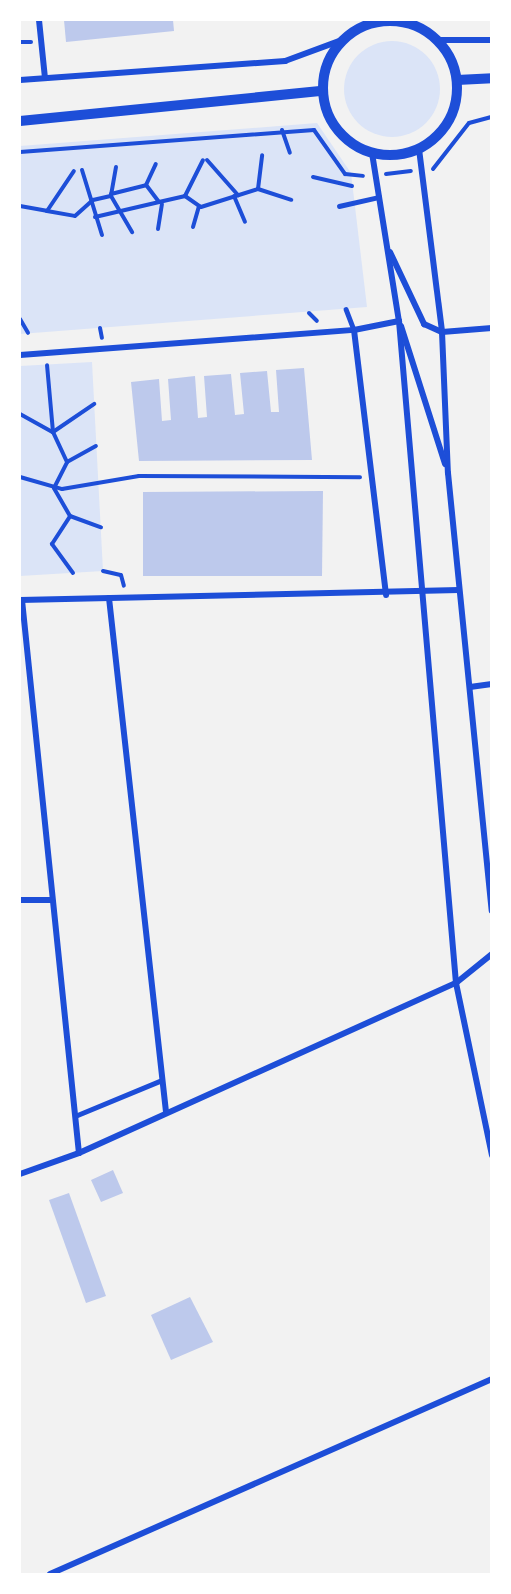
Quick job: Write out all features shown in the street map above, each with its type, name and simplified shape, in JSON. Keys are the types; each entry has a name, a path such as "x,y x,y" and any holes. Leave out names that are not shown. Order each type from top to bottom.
{"street":[{"path":"39,20 45,78"},
{"path":"20,80 285,61 342,40 379,21 406,21 437,40 492,40"},
{"path":"342,40 329,58 323,91 337,129 372,153 419,148 446,125 456,104 457,80 437,40"},
{"path":"457,80 492,78"},
{"path":"20,121 323,91"},
{"path":"419,148 442,332 448,474 492,911"},
{"path":"372,153 399,321 456,983 492,1155"},
{"path":"386,244 424,324 442,332 492,328"},
{"path":"399,321 448,474"},
{"path":"20,355 354,330 399,321"},
{"path":"354,330 374,477 386,595"},
{"path":"80,1153 51,900 21,600 386,595 459,590"},
{"path":"109,598 166,1112"},
{"path":"470,687 492,684"},
{"path":"20,900 51,900"},
{"path":"20,1174 80,1153 166,1112 456,983 492,954"},
{"path":"50,1575 492,1379"}],"lane":[{"path":"339,206 379,197"},
{"path":"346,309 354,330"},
{"path":"75,1116 162,1080"}],"path":[{"path":"20,152 282,130 314,130 345,174 374,175 439,169 444,152 469,123 492,117"},
{"path":"282,130 290,153"},
{"path":"258,189 262,155"},
{"path":"95,217 185,196 205,160 236,196 245,222"},
{"path":"20,206 75,216 91,201 146,185 156,164"},
{"path":"116,167 111,195 132,232"},
{"path":"82,170 102,235"},
{"path":"47,210 74,171"},
{"path":"313,177 352,186"},
{"path":"146,185 160,203 158,229"},
{"path":"199,206 258,189 291,200"},
{"path":"185,196 199,206"},
{"path":"193,227 199,206"},
{"path":"20,319 28,333"},
{"path":"47,364 53,432 67,462"},
{"path":"53,432 94,404"},
{"path":"20,414 53,432"},
{"path":"54,488 67,462 96,446"},
{"path":"20,477 54,488 139,476 374,477"},
{"path":"54,488 70,516 101,527"},
{"path":"70,516 52,544 74,573"},
{"path":"103,572 121,575 128,598"}],"shaded area":[{"path":"392,41 410,44 426,55 437,71 440,89 437,107 426,123 410,134 392,137 374,134 358,123 347,107 344,89 347,71 358,55 374,44"},
{"path":"317,123 351,173 367,307 20,334 20,146"},
{"path":"92,362 103,571 20,576 20,366"}],"building":[{"path":"64,20 173,20 174,31 66,42"},
{"path":"304,368 312,460 139,461 131,382 159,379 162,421 171,420 168,379 195,376 198,418 207,417 204,376 231,374 235,415 244,414 240,373 267,371 271,412 279,412 276,370"},
{"path":"323,491 322,576 143,576 143,492"},
{"path":"113,1170 123,1193 101,1202 91,1180"},
{"path":"69,1193 106,1296 86,1303 49,1200"},
{"path":"190,1297 213,1342 171,1360 151,1315"}]}
